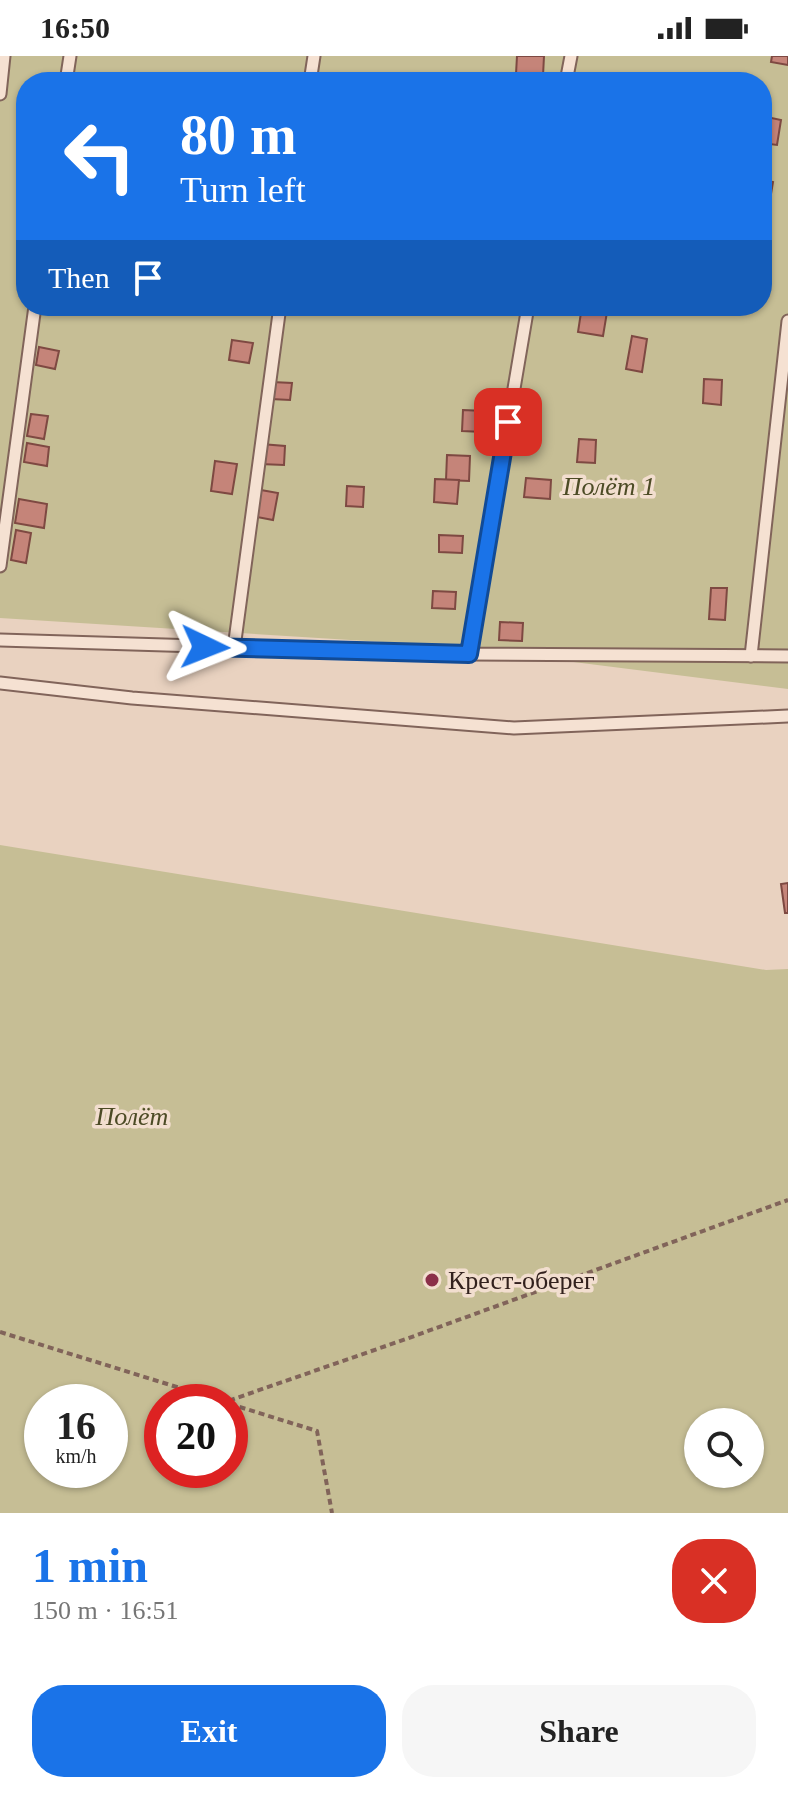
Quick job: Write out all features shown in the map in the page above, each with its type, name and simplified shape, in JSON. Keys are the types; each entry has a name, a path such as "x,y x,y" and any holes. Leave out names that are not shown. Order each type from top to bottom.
{"lane":[{"path":"0,94 4,56"},
{"path":"0,566 34,316"},
{"path":"234,648 279,316"},
{"path":"469,654 526,316"},
{"path":"751,656 788,321"},
{"path":"0,640 469,654 788,656"},
{"path":"0,683 132,698 514,728 788,716"}],"path":[{"path":"248,1395 788,1200"},
{"path":"0,1332 166,1384"},
{"path":"248,1410 317,1431 332,1513"}],"green space":[{"name":"Полёт 1","path":"0,56 788,56 788,689 447,646 0,618"},
{"name":"Полёт","path":"0,845 766,970 788,969 788,1513 0,1513"}],"building":[{"path":"517,56 544,56 543,72 516,72"},
{"path":"772,56 788,56 788,65 771,62"},
{"path":"772,118 781,120 777,145 772,144"},
{"path":"580,316 606,316 603,336 578,332"},
{"path":"632,336 647,339 642,372 626,369"},
{"path":"232,340 253,343 249,363 229,360"},
{"path":"39,347 59,351 55,369 36,365"},
{"path":"704,379 722,380 721,405 703,403"},
{"path":"272,382 292,383 290,400 271,399"},
{"path":"463,410 484,411 483,432 462,431"},
{"path":"31,414 48,416 44,439 27,436"},
{"path":"579,439 596,440 595,463 577,462"},
{"path":"27,443 49,447 47,466 24,462"},
{"path":"261,444 285,446 284,465 260,464"},
{"path":"447,455 470,456 469,481 446,480"},
{"path":"215,461 237,464 232,494 211,491"},
{"path":"526,478 551,480 550,499 524,497"},
{"path":"435,479 459,480 457,504 434,502"},
{"path":"347,486 364,487 363,507 346,506"},
{"path":"261,490 278,493 273,520 257,517"},
{"path":"19,499 47,504 44,528 15,523"},
{"path":"16,530 31,533 26,563 11,560"},
{"path":"439,535 463,536 462,553 439,552"},
{"path":"711,588 727,588 725,620 709,619"},
{"path":"433,591 456,592 455,609 432,608"},
{"path":"500,622 523,623 522,641 499,640"},
{"path":"788,883 788,913 785,913 781,884"}],"place":[{"name":"Крест-оберег","path":"432,1280"}],"route":[{"path":"205,647 469,654 508,422"}]}
